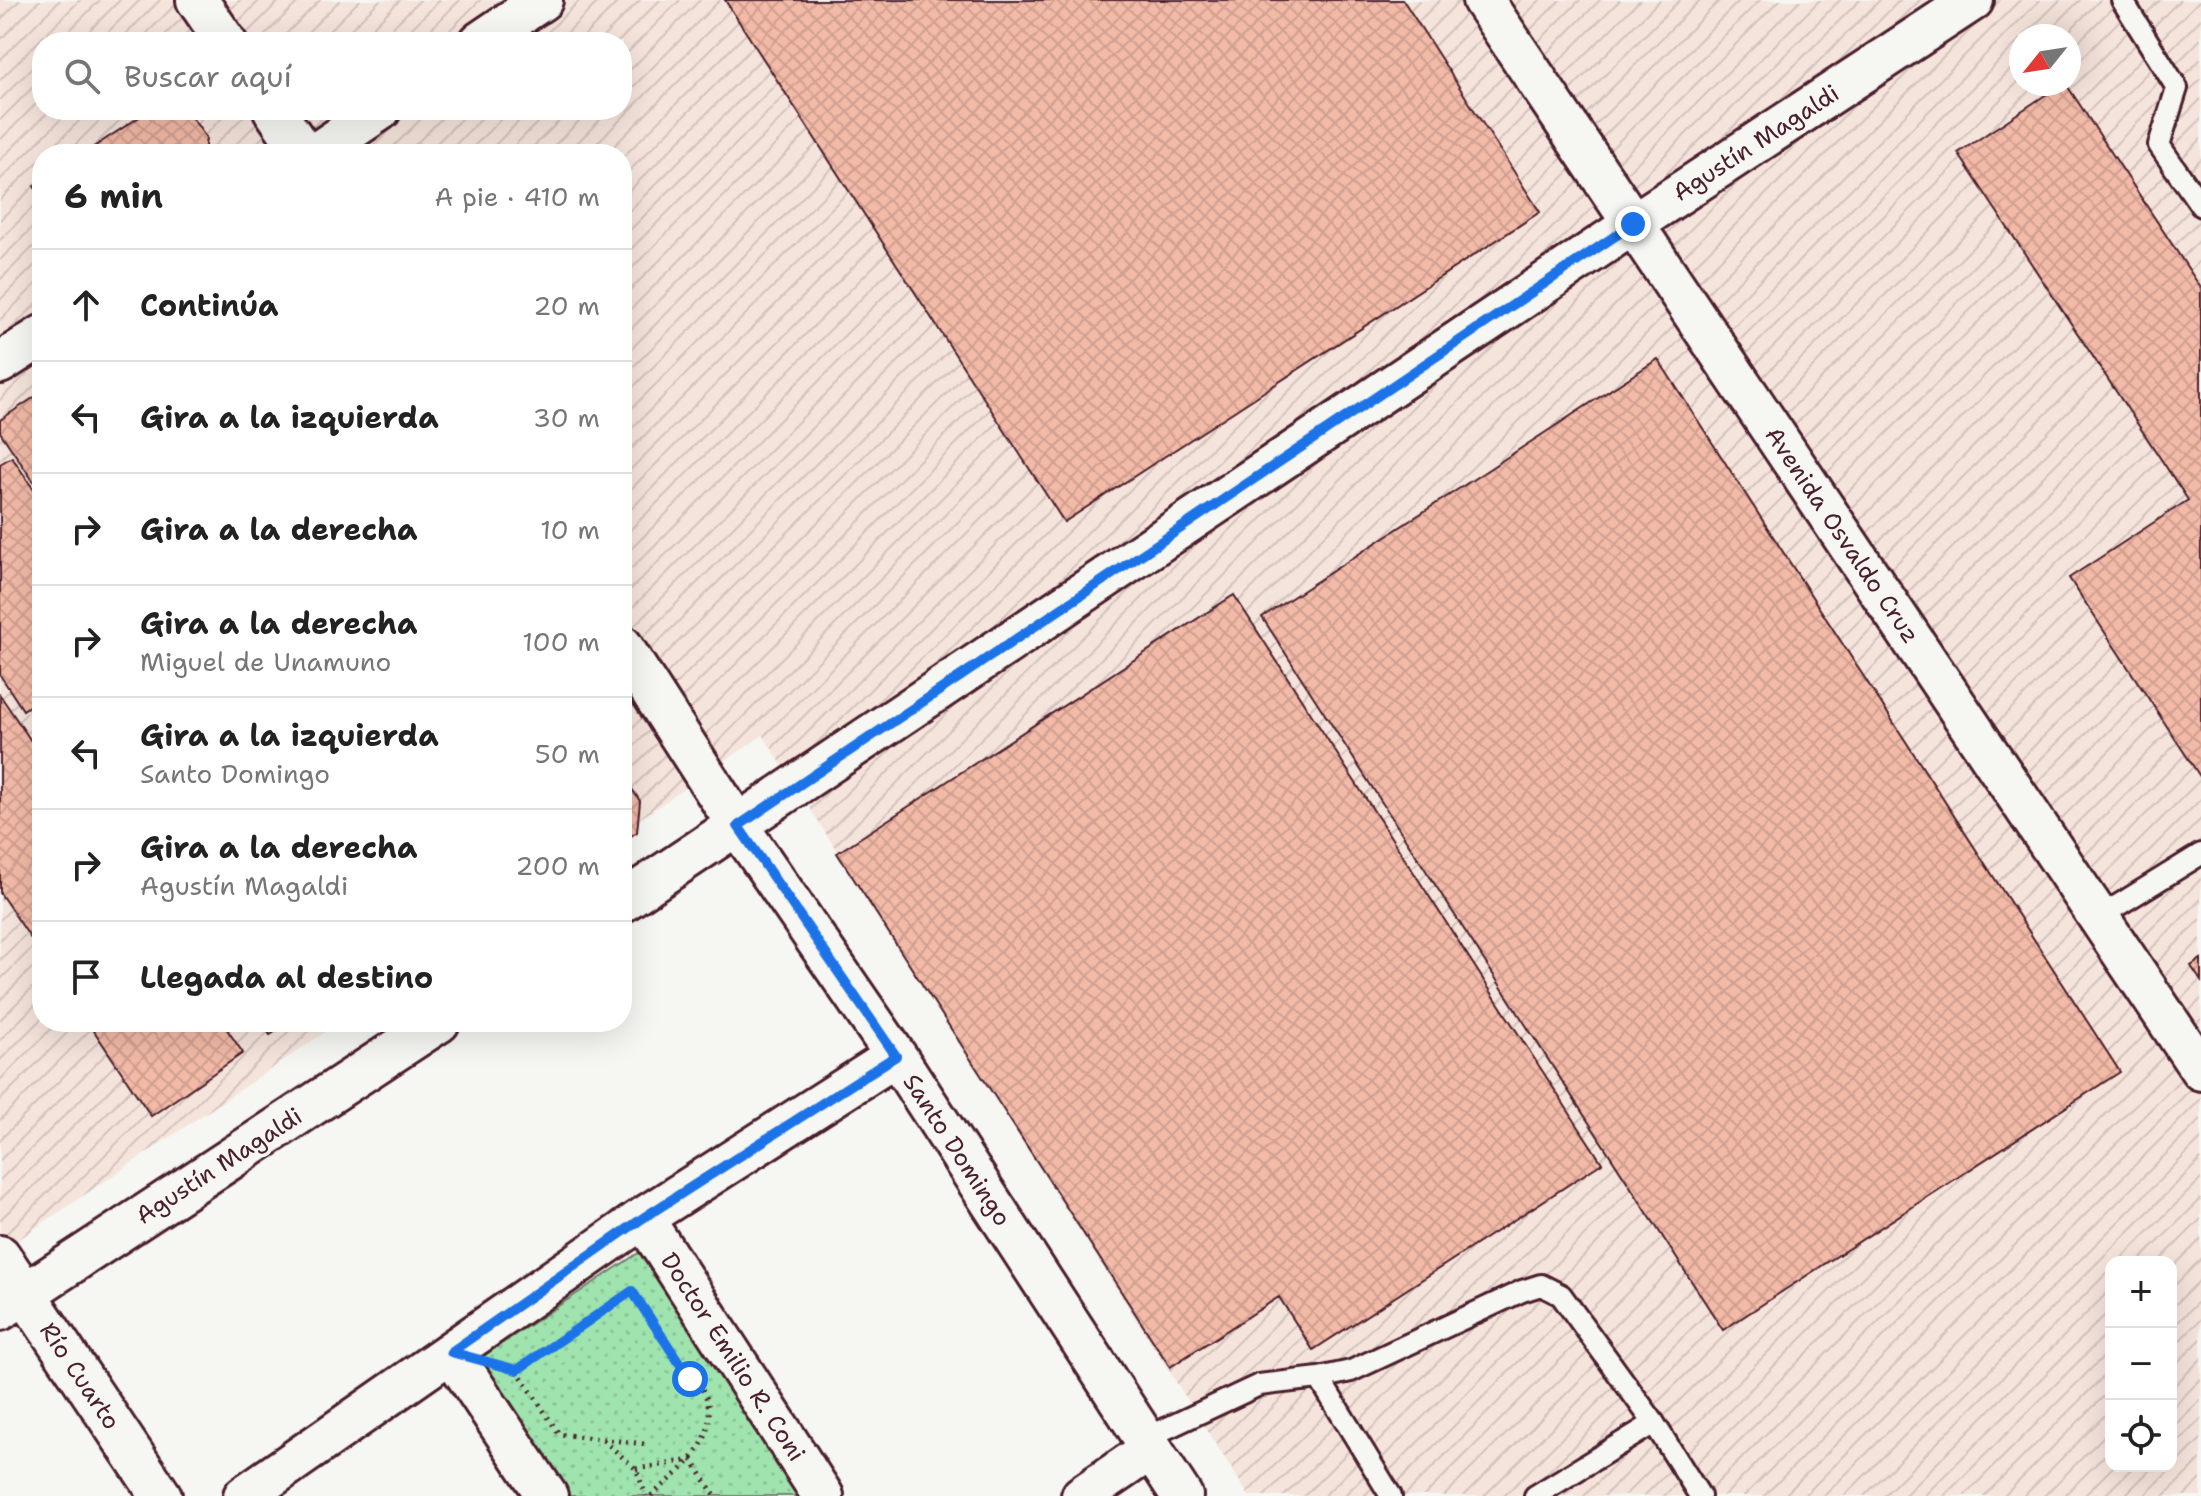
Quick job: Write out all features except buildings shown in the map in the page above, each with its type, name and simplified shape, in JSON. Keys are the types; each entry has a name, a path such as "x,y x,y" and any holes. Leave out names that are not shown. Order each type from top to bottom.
{"street":[{"path":"197,0 219,32"},
{"path":"495,32 542,0"},
{"name":"Avenida Osvaldo Cruz","path":"1483,0 2201,1070"},
{"name":"Agustín Magaldi","path":"632,895 1633,224 1973,0"},
{"path":"281,120 297,144"},
{"path":"330,144 365,120"},
{"path":"0,363 32,342"},
{"name":"Santo Domingo","path":"632,662 738,826 896,1056 1182,1496"},
{"name":"Agustín Magaldi","path":"12,1302 424,1032"},
{"path":"244,1496 643,1218 896,1056"},
{"name":"Doctor Emilio R. Coni","path":"643,1218 823,1496"},
{"name":"Río Cuarto","path":"0,1256 12,1302 161,1496"},
{"path":"451,1352 547,1496"},
{"path":"1082,1496 1148,1444"}],"lane":[{"path":"2122,0 2177,88 2159,145 2201,206"},
{"path":"2099,917 2201,854"},
{"path":"1148,1444 1259,1385 1351,1371 1541,1285 1561,1295 1654,1423 1700,1496"},
{"path":"1319,1378 1391,1496"},
{"path":"1535,1496 1654,1423"}],"path":[{"path":"517,1370 632,1291 690,1379 701,1385 708,1400 709,1422 704,1442 692,1460 648,1496 636,1469 602,1439"},
{"path":"451,1352 517,1370 559,1434 645,1444"},
{"path":"687,1389 690,1379"},
{"path":"636,1469 692,1460"},
{"path":"692,1460 715,1496"}],"shaded area":[{"path":"0,0 2201,0 2201,1496 1249,1496 763,735 632,824 632,144 32,144 32,1032 325,1032 0,1252"}],"green space":[{"path":"643,1250 807,1496 569,1496 478,1359"}],"route":[{"path":"690,1379 632,1291 517,1370 451,1352 643,1218 896,1056 738,826 1633,224"}]}
